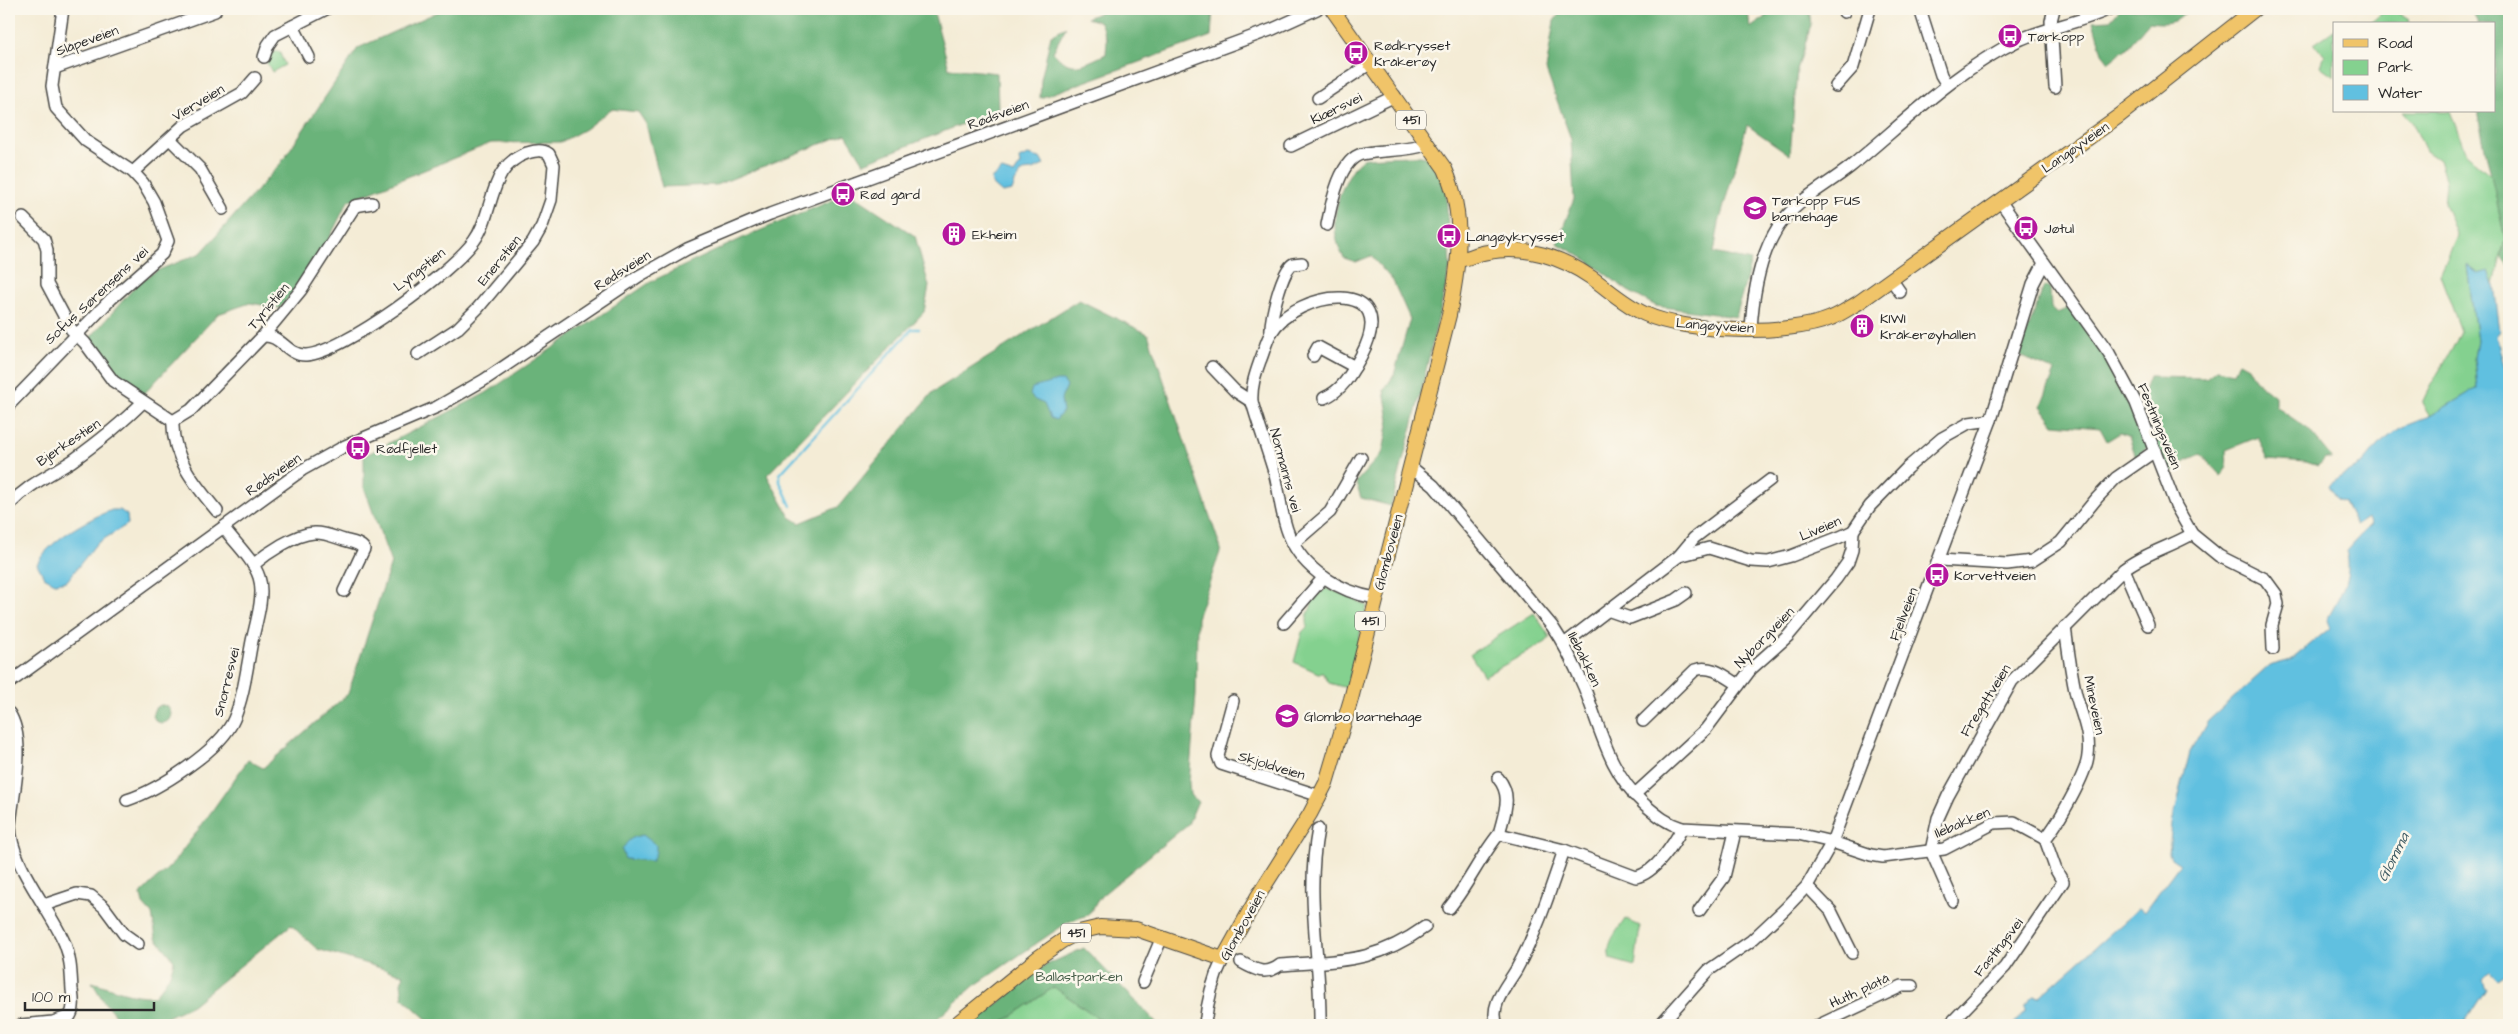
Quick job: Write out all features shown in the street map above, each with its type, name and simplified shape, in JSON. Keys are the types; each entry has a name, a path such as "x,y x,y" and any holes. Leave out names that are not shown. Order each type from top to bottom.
{"main road":[{"name":"Glomboveien","path":"1223,959 1258,896 1320,796 1342,735 1375,598 1411,467 1449,315 1459,260 1453,190 1445,169 1332,9"},
{"name":"Langøyveien","path":"1459,244 1486,252 1533,252 1561,260 1584,273 1636,309 1671,323 1718,329 1793,327 1831,318 1858,303 2153,92 2255,9"},
{"name":"Langøyveien","path":"1459,260 1486,252"},
{"name":"451","path":"955,1025 1039,957 1079,932 1100,927 1136,929 1223,959"}],"street":[{"path":"63,9 52,86 56,108 86,141 133,172"},
{"path":"264,57 268,45 275,35 326,9"},
{"name":"Rødsveien","path":"9,683 302,470 345,446 437,407 497,372 638,276 687,249 770,214 1273,29 1317,9"},
{"path":"1836,86 1853,67 1870,9"},
{"path":"1920,9 1941,75 1947,85"},
{"path":"2054,9 2051,27 2055,87"},
{"path":"1751,328 1764,259 1772,237 1787,215 1799,203 1849,168 1972,66 2003,49 2051,27 2108,9"},
{"name":"Slåpeveien","path":"55,68 215,11"},
{"path":"293,26 309,57"},
{"path":"1318,98 1370,63"},
{"name":"Vierveien","path":"133,172 196,117 242,94 255,78"},
{"name":"Kiærsvei","path":"1291,146 1395,96"},
{"path":"170,139 200,169 223,209"},
{"path":"1327,225 1339,179 1354,158 1362,154 1413,149 1428,144"},
{"name":"Lyngstien","path":"263,336 276,338 298,355 307,355 326,350 347,340 426,285 463,253 474,241 483,225 500,174 514,159 538,150 545,151 552,156"},
{"name":"Enerstien","path":"418,354 458,328 478,308 533,242 542,226 551,200 554,165 552,156"},
{"name":"Sofus Sørensens vei","path":"9,405 76,334 166,248 165,230 154,202 133,172"},
{"name":"Festningsveien","path":"2000,201 2109,353 2136,403 2176,506 2192,534 2219,556 2256,573 2272,587 2278,604 2272,625 2273,649"},
{"name":"Tyristien","path":"173,420 191,410 263,336 301,290 355,206 372,203"},
{"path":"23,218 44,239 47,250 46,270 49,289 76,334 114,381 143,402 173,420 174,439 192,481 217,511"},
{"name":"Normanns vei","path":"1302,263 1293,264 1285,272 1272,317 1271,332 1255,374 1251,390 1252,402 1275,477 1285,525 1293,544 1306,563 1324,577 1360,595 1375,598"},
{"name":"Fjellveien","path":"1660,1025 1708,970 1752,941 1807,886 1832,842 1940,560 1991,420 2033,284 2044,263"},
{"path":"1891,279 1900,292"},
{"name":"Normanns vei","path":"1271,332 1282,321 1314,302 1333,297 1357,301 1364,307 1372,325 1368,343 1355,367 1336,393 1324,398"},
{"path":"1313,356 1318,347 1355,367"},
{"path":"1212,367 1235,391 1252,402"},
{"name":"Bjerkestien","path":"9,506 27,487 68,463 102,438 143,402"},
{"name":"Liveien","path":"1679,556 1709,548 1751,560 1768,562 1791,556 1853,530 1870,506 1936,443 1969,423 1991,420"},
{"path":"1940,560 2007,564 2032,561 2062,542 2097,498 2116,478 2155,451"},
{"name":"Normanns vei","path":"1293,544 1330,512 1361,458"},
{"name":"Ilebakken","path":"1411,467 1434,486 1540,610 1564,644 1583,686 1609,758 1634,795 1660,818 1682,828 1735,832 1790,833 1832,842 1871,855 1883,856 1944,849 1981,828 2006,821 2025,826 2045,839"},
{"name":"Liveien","path":"1564,644 1610,611 1679,556 1694,538 1770,480"},
{"name":"Snorresvei","path":"127,800 141,796 176,775 227,733 234,720 243,686 259,600 260,579 252,565 224,528"},
{"name":"Nyborgveien","path":"1634,795 1706,729 1751,669 1788,636 1846,566 1852,550 1853,530"},
{"path":"252,565 274,548 304,535 316,533 331,536 358,544 364,549 344,591"},
{"name":"Fregattveien","path":"1930,851 1938,818 2012,680 2028,662 2124,569 2136,560 2192,534"},
{"path":"2124,569 2148,625"},
{"path":"1284,623 1324,577"},
{"path":"1610,611 1630,618 1676,600 1686,593"},
{"name":"Mineveien","path":"2045,839 2057,823 2083,771 2088,756 2088,740 2076,693 2065,627"},
{"path":"1643,721 1695,670 1702,668 1715,671 1738,685"},
{"name":"Skjoldveien","path":"1233,701 1218,756 1221,764 1320,796"},
{"path":"9,714 16,726 19,737 10,838 33,890 44,904 68,954 73,1009 70,1016 63,1020 21,1025"},
{"path":"1449,908 1461,894 1487,849 1499,834 1507,796 1504,785 1498,778"},
{"path":"1318,828 1313,855 1312,890 1320,1025"},
{"path":"1499,834 1564,850 1636,877 1651,868 1671,846 1682,828"},
{"path":"1699,911 1724,877 1735,832"},
{"name":"Fastingsvei","path":"1949,1025 2005,967 2063,882 2056,870 2045,839"},
{"path":"1496,1025 1494,1016 1499,998 1525,953 1540,921 1564,850"},
{"name":"Ilebakken","path":"1930,851 1953,901"},
{"path":"1807,886 1831,911 1852,953"},
{"path":"44,904 77,894 91,896 104,907 124,934 138,944"},
{"path":"1241,962 1260,972 1273,970 1280,965 1317,964 1358,959 1398,946 1425,927"},
{"path":"1143,982 1162,937"},
{"name":"Glomboveien","path":"1205,1025 1209,998 1216,973 1223,959"},
{"name":"Huth platå","path":"1819,1025 1902,986 1912,986"}],"green space":[{"path":"444,9 933,9 949,68 997,73 998,110 864,163 846,134 716,185 662,187 646,124 638,112 611,109 585,129 561,142 491,143 348,201 318,261 280,308 250,303 218,314 142,396 120,382 89,339 139,282 156,271 201,253 281,163 358,48"},
{"path":"1107,9 1213,9 1211,36 1040,98 1041,80 1051,35 1066,27 1053,52 1066,63 1078,65 1098,58 1106,54 1107,40 1100,22 1087,18"},
{"path":"1563,9 1748,9 1750,28 1766,17 1765,9 1809,9 1811,25 1797,70 1790,155 1747,125 1719,223 1714,253 1751,261 1736,317 1656,306 1628,291 1587,260 1557,243 1574,199 1571,139 1546,70 1554,21"},
{"path":"2120,9 2188,9 2180,18 2171,22 2149,22 2127,48 2109,62 2102,53 2093,21 2110,20"},
{"path":"2472,9 2509,9 2509,266 2501,257 2505,239 2478,116 2478,112 2496,112 2496,22 2477,22"},
{"path":"2395,11 2410,22 2371,22 2382,13"},
{"path":"2333,31 2333,75 2320,66 2324,55 2314,44"},
{"path":"279,51 285,65 272,72 266,61 270,53"},
{"path":"2403,112 2450,112 2466,154 2492,176 2505,239 2494,285 2489,272 2479,274 2467,265 2477,341 2474,358 2477,388 2430,416 2422,403 2461,331 2440,275 2457,236 2444,203 2446,182 2439,160 2426,151 2412,122"},
{"path":"1421,156 1434,159 1446,188 1450,268 1419,400 1391,506 1361,498 1356,482 1383,452 1389,420 1384,390 1394,375 1410,319 1393,281 1371,256 1356,262 1344,258 1336,238 1335,217 1343,187 1356,164 1361,160"},
{"path":"850,193 915,236 929,286 924,312 767,475 790,517 800,523 838,507 933,392 1079,300 1148,334 1221,549 1197,618 1196,695 1189,783 1190,795 1198,801 1188,824 1101,896 1088,915 1068,922 974,986 930,1025 433,1025 403,998 401,983 404,975 317,949 291,925 192,1005 151,1025 127,1025 122,1023 104,1002 92,982 130,994 154,996 169,975 174,960 156,938 152,914 143,904 141,895 171,865 248,760 263,768 348,694 391,563 364,487 364,456 486,393 652,281 747,236"},
{"path":"2044,286 2050,289 2051,308 2057,313 2071,307 2110,361 2150,445 2136,457 2129,437 2120,433 2107,441 2100,428 2054,424 2041,406 2055,371 2020,356 2020,351"},
{"path":"2239,362 2248,367 2255,380 2275,396 2275,406 2308,429 2332,458 2324,458 2318,466 2306,462 2268,459 2258,437 2226,450 2227,467 2221,476 2201,454 2187,460 2174,473 2165,465 2141,398 2149,377 2206,378 2216,370 2233,373"},
{"path":"1326,588 1348,596 1367,606 1347,688 1329,683 1323,673 1318,673 1294,662 1302,632 1307,627 1307,616 1312,599"},
{"path":"1534,613 1550,637 1546,642 1484,676 1470,654"},
{"path":"162,705 168,708 171,714 168,720 162,723 156,720 153,714 156,708"},
{"path":"1625,919 1640,926 1635,966 1610,959 1610,943"},
{"name":"Ballastparken","path":"1084,948 1159,1025 1108,1025 1054,987 999,1025 971,1025 1044,966"},
{"path":"1054,987 1108,1025 999,1025"}],"water":[{"path":"1028,155 1040,158 1044,165 1032,170 1023,171 1015,182 1012,191 1002,193 992,184 991,179 1002,170 1014,174 1020,165 1019,159"},
{"name":"Glomma","path":"2467,265 2478,274 2489,271 2494,285 2500,331 2496,336 2504,365 2509,370 2509,971 2497,979 2489,970 2481,978 2486,989 2463,1025 2013,1025 2025,1011 2025,1005 2033,996 2039,997 2139,908 2144,912 2180,864 2171,858 2169,853 2172,823 2190,752 2208,721 2269,666 2291,660 2330,628 2327,620 2344,587 2348,569 2346,551 2371,524 2368,518 2356,526 2344,502 2336,499 2329,485 2364,462 2378,445 2400,428 2430,416 2477,388 2474,358 2477,341"},
{"path":"1063,381 1067,386 1061,399 1063,411 1056,420 1050,418 1044,404 1035,400 1030,395 1032,388"},
{"path":"112,510 120,510 127,515 128,524 96,544 67,581 55,583 44,577 37,564 50,547 70,531"},
{"path":"643,835 656,845 656,852 652,861 625,859 622,850 626,844 633,838"}],"waterway":[{"path":"791,506 780,482 780,474 912,329 919,329"}],"place":[{"name":"Tørkopp","path":"2010,36"},
{"name":"Rødkrysset Kråkerøy","path":"1356,53"},
{"name":"Rød gård","path":"843,194"},
{"name":"Tørkopp FUS barnehage","path":"1755,208"},
{"name":"Jøtul","path":"2026,228"},
{"name":"Ekheim","path":"954,234"},
{"name":"Langøykrysset","path":"1449,236"},
{"name":"KIWI Kråkerøyhallen","path":"1862,326"},
{"name":"Rødfjellet","path":"358,448"},
{"name":"Korvettveien","path":"1937,575"},
{"name":"Glombo barnehage","path":"1287,716"}]}
